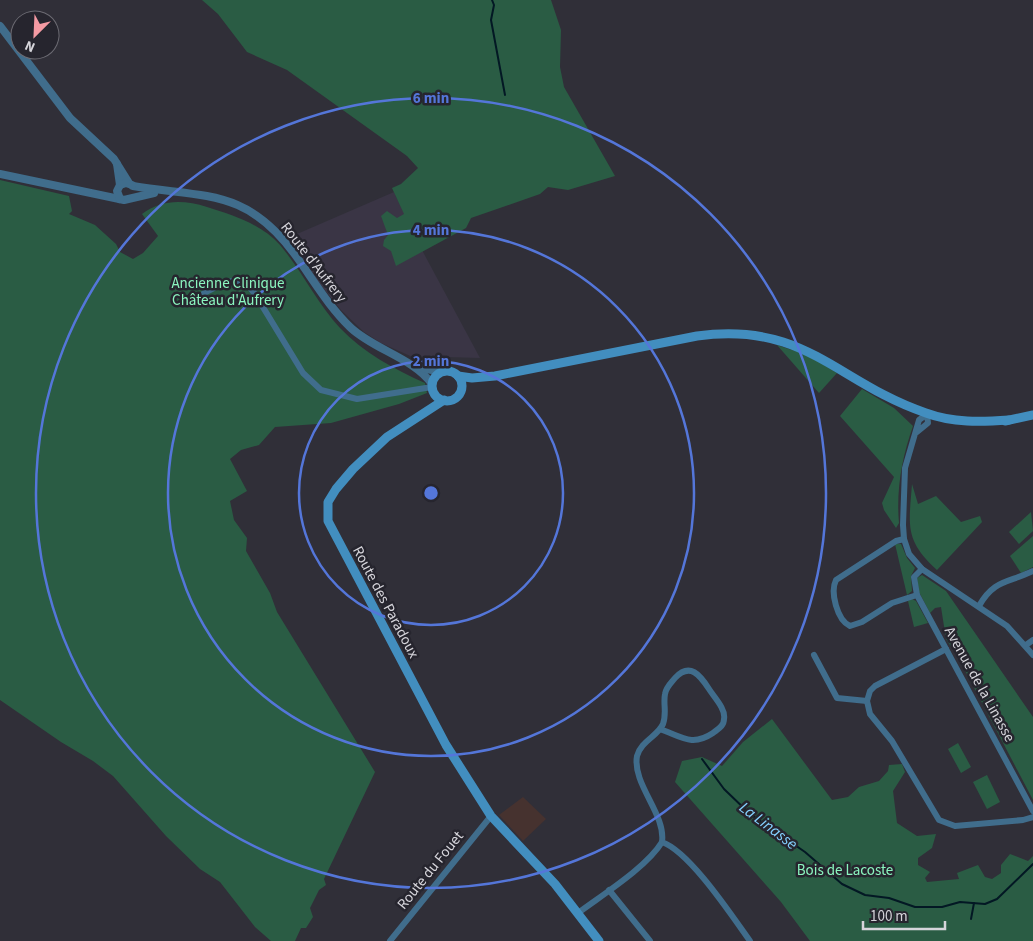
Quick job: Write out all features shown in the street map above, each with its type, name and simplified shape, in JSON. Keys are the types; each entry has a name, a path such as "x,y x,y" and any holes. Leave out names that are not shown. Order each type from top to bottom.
{"main road":[{"path":"415,420 428,403 432,387 441,372 450,371 458,376 472,378 495,376 697,336 728,333 785,341 813,353 925,417 970,422 1009,420 1033,415"},
{"path":"458,376 462,390"},
{"path":"432,387 439,398 444,400 457,397 462,390 495,376"},
{"name":"Route des Paradoux","path":"444,400 387,437 353,469 331,495 326,514 331,530 446,745 491,816 555,884 599,941"}],"street":[{"path":"0,26 70,118 106,150 135,193 133,198 126,201 120,198 91,195 0,174"},
{"path":"117,164 120,198"},
{"path":"91,195 131,185"},
{"name":"Route d'Aufrery","path":"131,185 163,191 189,192 219,197 261,219 286,242 341,318 362,338 422,373 432,387"},
{"name":"Route d'Aufrery","path":"133,198 163,191"},
{"path":"204,294 232,280 245,282 255,294 303,373 315,386 325,392 357,399 432,387"},
{"name":"Route d'Aufrery","path":"406,363 441,372"},
{"path":"925,417 917,432 906,468 904,539 909,554 922,569 1007,626 1033,655"},
{"path":"904,539 896,541 836,580 833,591 841,620 850,626 862,622 892,603 917,595 914,577 922,569"},
{"path":"979,606 986,594 996,585 1033,571"},
{"name":"Avenue de la Linasse","path":"917,595 1033,811"},
{"path":"1026,645 1033,640"},
{"path":"946,649 874,686 867,701 870,714 892,741 939,820 954,826 1023,820 1033,817"},
{"path":"814,655 837,698 867,701"},
{"path":"578,912 655,853 662,842 662,827 650,804 637,762 643,745 660,729 665,716 664,697 667,687 681,672 689,670 696,673 723,711 722,726 704,739 696,741 660,729"},
{"name":"Route du Fouet","path":"390,941 491,816"},
{"path":"662,842 669,844 693,867 750,941"},
{"path":"609,890 650,941"}],"shaded area":[{"path":"394,192 423,252 480,358 446,357 445,361 435,367 381,343 364,332 341,310 316,279 290,237"},
{"path":"523,797 546,819 523,841 499,815"}],"green space":[{"path":"202,0 551,0 561,30 560,67 564,87 615,176 568,190 548,187 540,194 471,218 466,228 396,266 391,251 383,246 384,240 388,235 381,216 387,211 397,218 404,214 392,188 401,184 418,168 407,156 287,70 247,52 218,14"},
{"name":"Ancienne Clinique Château d'Aufrery","path":"0,180 69,196 72,211 69,214 95,225 116,244 120,252 133,259 143,253 158,236 142,214 165,203 190,203 217,210 246,221 264,231 280,245 324,308 349,337 380,360 425,383 427,393 399,404 331,423 275,427 259,445 241,450 230,459 247,491 230,501 234,520 247,538 246,551 270,593 277,612 375,772 324,879 326,885 319,890 310,908 313,917 306,928 301,928 295,941 271,941 255,927 220,882 200,869 166,836 113,776 0,700"},
{"path":"777,345 810,356 837,373 819,393"},
{"path":"862,389 894,408 913,426 901,474 898,498 899,523 896,528 884,510 882,503 894,477 840,416"},
{"path":"912,484 918,504 936,496 961,522 980,516 982,522 937,570 919,550 911,531"},
{"path":"1031,512 1033,531 1019,544 1009,532"},
{"path":"1033,536 1033,567 1021,573 1010,556"},
{"path":"895,544 901,544 907,558 915,568 911,576 912,591 907,595"},
{"path":"922,575 946,591 1033,717 1033,800 958,657 946,639 941,607 935,608 930,613 919,592 917,578"},
{"path":"912,599 916,601 928,623 914,627 908,601"},
{"name":"Bois de Lacoste","path":"772,719 832,800 848,797 859,787 879,781 888,771 889,765 902,764 905,772 893,791 897,823 917,836 936,834 932,848 918,858 918,865 930,872 925,878 927,882 959,879 957,873 978,865 985,877 992,879 1001,873 1001,865 1010,854 1028,861 1033,856 1033,941 810,941 781,902 675,782 682,761 702,757 722,766 743,742"},
{"path":"958,743 971,767 961,773 948,749"},
{"path":"987,775 1000,802 987,809 973,782"}],"waterway":[{"path":"492,0 494,5 491,20 505,95"},
{"name":"La Linasse","path":"702,759 724,789 750,814 805,852 842,884 865,895 889,898 915,907 942,907 960,902 985,904 997,899 1033,864"},
{"path":"971,919 974,903"}]}
